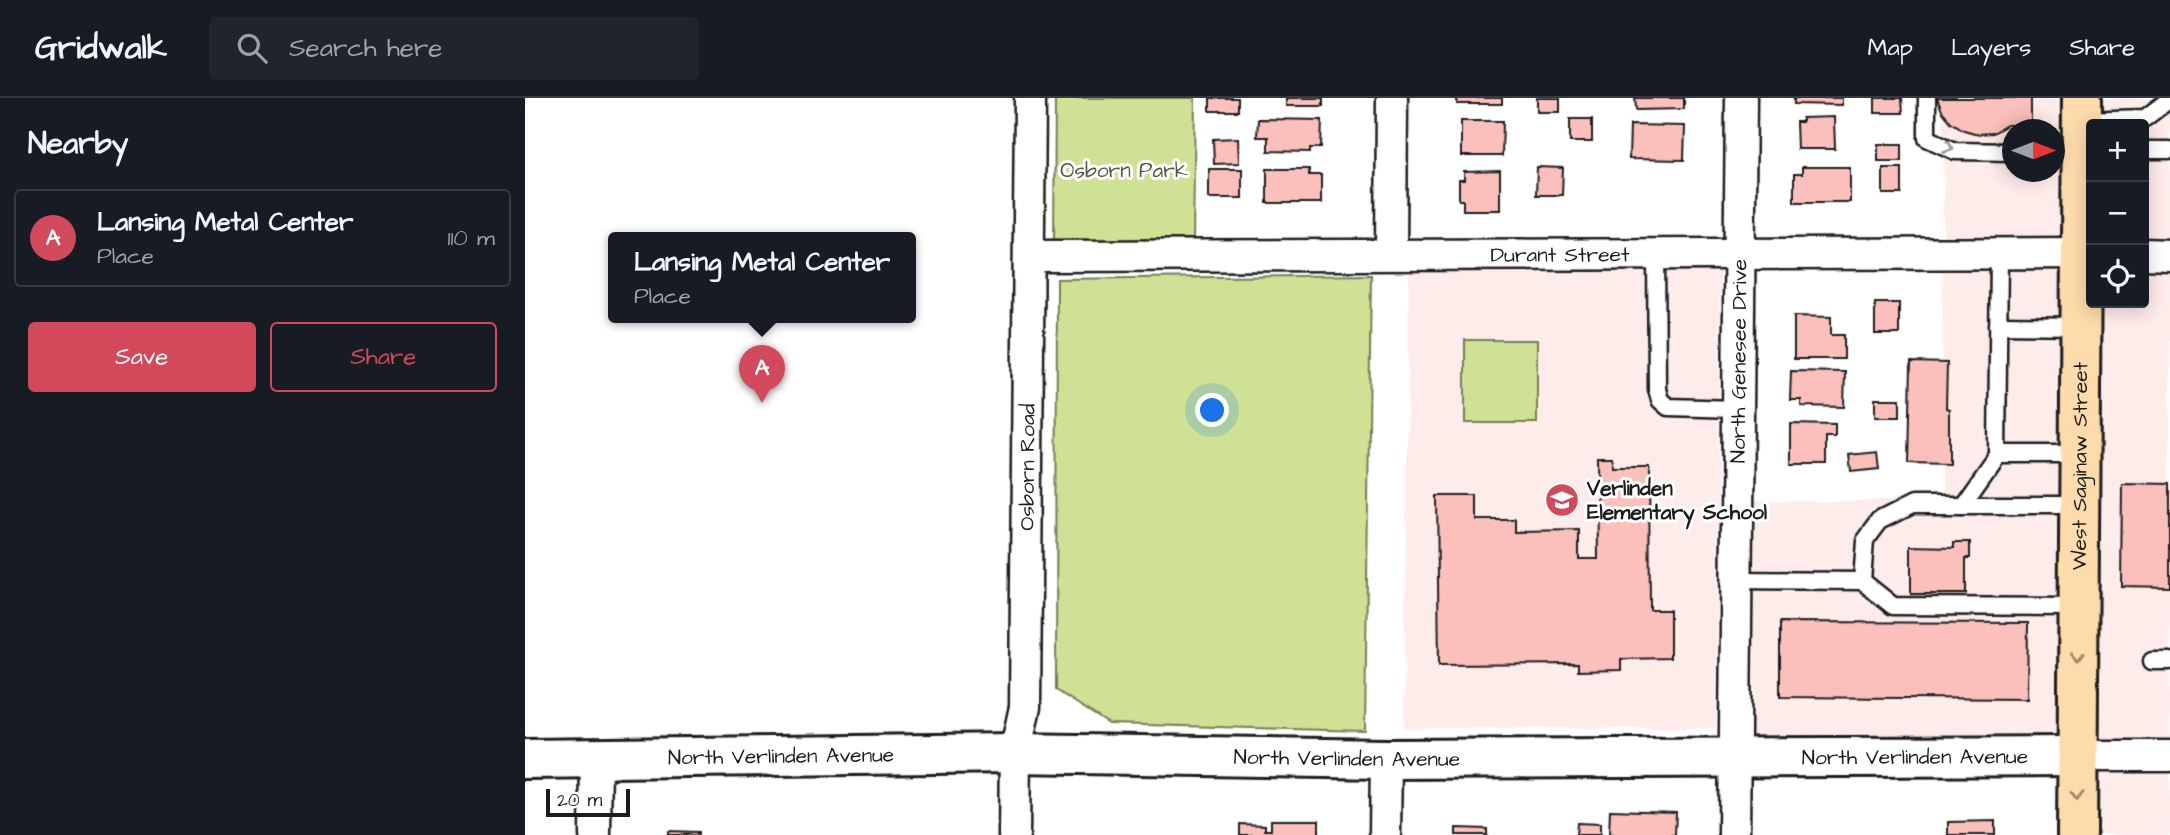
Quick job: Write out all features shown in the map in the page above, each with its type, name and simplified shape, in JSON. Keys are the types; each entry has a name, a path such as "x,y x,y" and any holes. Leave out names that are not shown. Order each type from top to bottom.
{"main road":[{"name":"West Saginaw Street","path":"2077,835 2080,454 2086,253 2078,134"}],"street":[{"name":"Osborn Road","path":"1014,835 1015,753 1025,707 1030,98"},
{"path":"1391,98 1391,254"},
{"name":"North Genesee Drive","path":"1734,835 1741,98"},
{"name":"Durant Street","path":"1030,256 2086,253"},
{"path":"2149,254 2170,255"},
{"name":"North Verlinden Avenue","path":"525,759 1015,753 1386,759 2170,757"},
{"path":"595,835 596,758"},
{"path":"1385,835 1386,759"}],"lane":[{"path":"1927,98 1927,138 1955,151 2002,152"},
{"path":"2078,134 2145,118 2170,99"},
{"path":"2149,150 2170,149"},
{"path":"1961,506 1997,454 1999,253"},
{"path":"1656,254 1657,389 1660,400 1668,407 1737,409"},
{"path":"1998,325 2082,326"},
{"path":"1997,454 2080,454"},
{"path":"1862,581 1865,541 1881,521 1912,506 2080,505"},
{"path":"1736,580 1862,581 1893,606 2078,607"},
{"path":"2152,661 2170,662"}],"shaded area":[{"path":"1944,98 2170,98 2170,835 2076,835 2077,757 1735,757 1754,708 1753,501 1941,501"},
{"name":"Verlinden Elementary School","path":"1720,269 1716,728 1404,728 1409,272"}],"green space":[{"name":"Osborn Park","path":"1055,98 1195,98 1193,243 1054,241"},
{"path":"1371,275 1365,731 1109,724 1056,690 1057,279"},
{"path":"1465,340 1537,340 1537,423 1465,423"}],"building":[{"path":"1210,98 1238,98 1238,111 1210,111"},
{"path":"1286,98 1323,98 1323,106 1286,106"},
{"path":"1457,98 1502,98 1502,104 1457,104"},
{"path":"1537,98 1560,98 1560,112 1537,112"},
{"path":"1635,98 1684,98 1684,109 1636,110"},
{"path":"1794,98 1842,98 1842,105 1794,104"},
{"path":"1875,98 1902,98 1903,113 1875,113"},
{"path":"1937,98 2031,98 2031,119 2002,119 2002,128 1993,133 1978,134 1964,130 1951,122 1942,111"},
{"path":"1834,117 1835,149 1797,149 1796,122 1802,122 1802,118"},
{"path":"1258,119 1322,120 1321,148 1310,148 1310,152 1268,151 1268,137 1257,137"},
{"path":"1570,119 1592,119 1592,142 1570,142"},
{"path":"1461,121 1503,121 1502,156 1461,156"},
{"path":"1630,125 1685,126 1684,160 1629,159"},
{"path":"1238,138 1239,163 1214,164 1213,139"},
{"path":"1878,144 1902,144 1902,161 1878,161"},
{"path":"1537,167 1563,168 1562,195 1536,195"},
{"path":"1802,167 1850,167 1850,202 1794,202 1794,174 1802,174"},
{"path":"1883,168 1902,168 1902,194 1883,194"},
{"path":"1209,169 1242,169 1242,198 1209,198"},
{"path":"1267,169 1309,169 1309,175 1321,175 1321,203 1267,203"},
{"path":"1500,171 1500,210 1463,210 1463,200 1459,200 1459,180 1464,180 1464,172"},
{"path":"1875,303 1899,303 1899,334 1875,334"},
{"path":"1794,316 1831,317 1831,335 1844,335 1844,359 1794,359"},
{"path":"1911,362 1947,363 1949,464 1909,463"},
{"path":"1791,371 1845,372 1844,407 1801,406 1801,400 1790,400"},
{"path":"1875,399 1900,399 1900,417 1875,417"},
{"path":"1791,424 1835,425 1835,437 1826,437 1826,464 1791,464"},
{"path":"1877,452 1879,469 1851,472 1849,455"},
{"path":"1597,457 1612,457 1612,467 1649,467 1650,610 1670,610 1670,658 1621,659 1621,670 1578,671 1578,664 1439,665 1437,496 1477,496 1477,520 1514,520 1514,532 1579,531 1579,559 1598,559"},
{"path":"2122,483 2170,484 2170,587 2121,586"},
{"path":"1954,542 1970,542 1970,558 1966,558 1966,594 1911,594 1911,546 1954,547"},
{"path":"1780,622 2028,623 2027,699 1780,697"},
{"path":"1610,810 1676,812 1675,835 1609,835"},
{"path":"1271,820 1319,820 1319,835 1240,835 1240,824 1265,825 1265,830 1271,830"},
{"path":"1995,821 1995,835 1948,835 1948,822"},
{"path":"1577,823 1600,824 1600,835 1576,835"},
{"path":"1456,828 1487,829 1487,835 1456,835"},
{"path":"668,831 698,832 698,835 668,835"}],"place":[{"name":"Lansing Metal Center","path":"762,403"},
{"name":"Verlinden Elementary School","path":"1562,500"}]}
